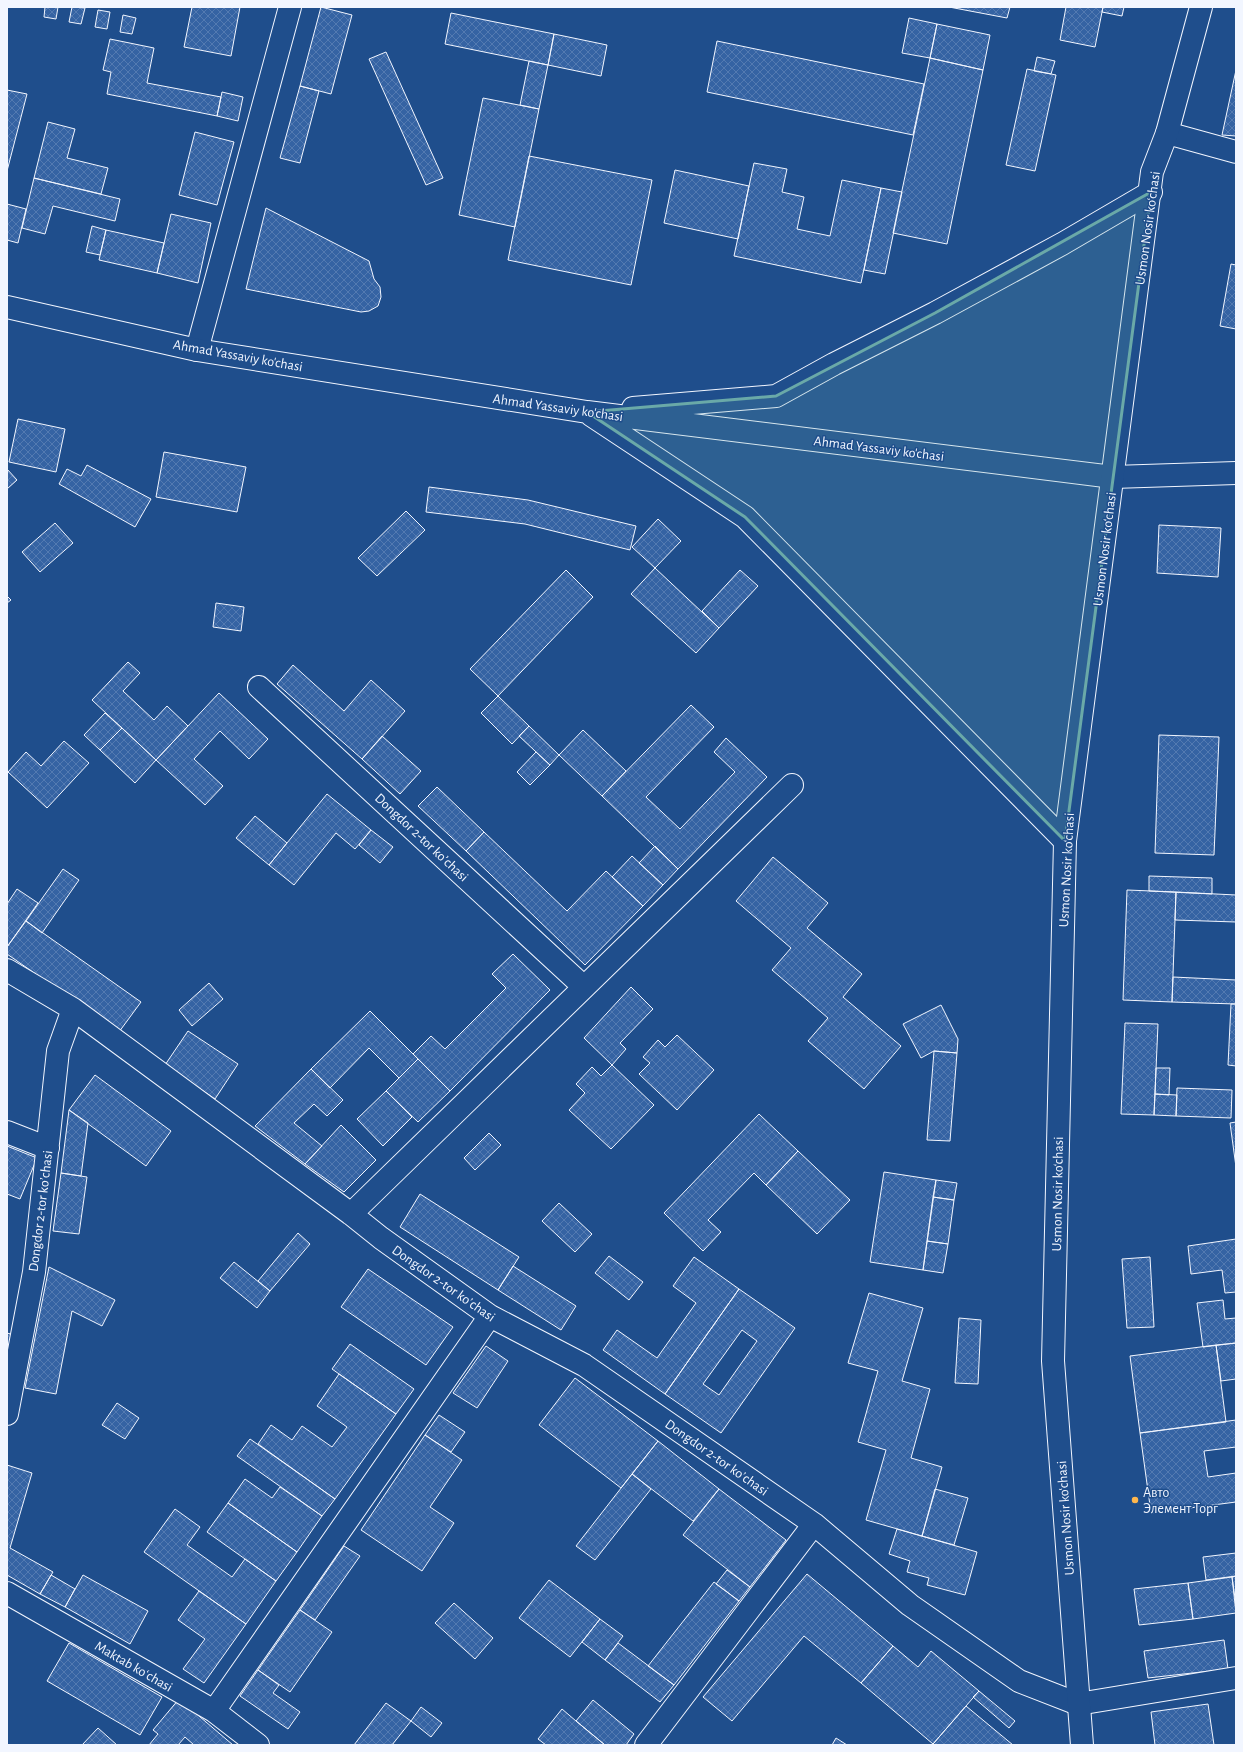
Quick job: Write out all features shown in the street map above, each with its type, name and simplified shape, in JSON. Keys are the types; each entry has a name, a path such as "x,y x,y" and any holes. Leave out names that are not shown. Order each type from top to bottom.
{"street":[{"path":"197,350 290,7"},
{"name":"Usmon Nosir ko‘chasi","path":"1082,1745 1053,1361 1065,841 1151,192 1152,172 1167,133 1201,7"},
{"path":"1167,133 1236,152"},
{"path":"587,412 776,396 834,364 935,313 1062,244 1151,192"},
{"name":"Ahmad Yassaviy ko'chasi","path":"7,308 197,350 587,412 1113,477 1236,473"},
{"path":"587,412 745,517 1065,841"},
{"name":"Dongdor 2-tor koʼchasi","path":"260,687 584,987"},
{"path":"351,1214 792,785"},
{"name":"Dongdor 2-tor koʼchasi","path":"7,970 73,1009 351,1214 380,1238 490,1316 584,1365 814,1524 910,1605 1019,1681 1078,1704"},
{"name":"Dongdor 2-tor koʼchasi","path":"7,1414 34,1272 58,1051 73,1009"},
{"path":"7,1132 48,1148"},
{"path":"214,1711 490,1316"},
{"path":"646,1745 814,1524"},
{"name":"Maktab koʻchasi","path":"7,1593 214,1711 258,1745"},
{"path":"1078,1704 1236,1678"}],"highlighted area":[{"path":"1151,192 1065,841 745,517 587,412 776,396 935,313"}],"building":[{"path":"45,7 58,7 56,19 44,17"},
{"path":"72,7 85,8 81,24 69,22"},
{"path":"192,7 240,7 231,56 184,47"},
{"path":"321,7 352,15 331,94 300,86"},
{"path":"949,7 1010,7 1007,18"},
{"path":"1066,7 1103,7 1095,47 1060,40"},
{"path":"1103,7 1124,7 1122,16 1102,12"},
{"path":"98,10 110,12 107,29 95,27"},
{"path":"451,13 554,34 548,65 445,44"},
{"path":"123,15 136,18 132,34 120,32"},
{"path":"909,18 937,24 930,58 902,53"},
{"path":"937,24 990,35 983,70 930,58"},
{"path":"554,34 607,45 601,76 548,65"},
{"path":"110,39 154,48 147,83 221,97 217,116 107,94 111,72 103,70"},
{"path":"717,41 924,84 913,135 707,92"},
{"path":"386,52 443,178 426,185 369,59"},
{"path":"1037,57 1055,61 1051,74 1034,71"},
{"path":"930,58 983,70 947,244 893,233"},
{"path":"529,61 548,65 539,109 520,105"},
{"path":"1027,69 1056,75 1035,171 1006,165"},
{"path":"1236,70 1236,136 1222,135"},
{"path":"300,86 319,91 300,163 280,158"},
{"path":"7,90 27,94 7,171"},
{"path":"222,92 243,97 238,121 217,116"},
{"path":"483,98 539,109 515,227 459,215"},
{"path":"48,122 75,129 67,158 108,168 101,194 34,178"},
{"path":"195,132 234,142 217,205 179,195"},
{"path":"529,156 652,180 631,285 508,260"},
{"path":"754,163 787,169 782,192 804,197 797,229 830,236 842,180 881,188 861,283 734,256"},
{"path":"675,170 749,186 738,239 664,223"},
{"path":"34,178 120,199 115,221 53,206 45,234 22,228"},
{"path":"881,188 902,192 885,274 864,270"},
{"path":"7,204 26,209 18,243 7,240"},
{"path":"266,208 369,261 374,279 380,287 381,297 378,306 369,311 361,312 246,289"},
{"path":"171,214 211,223 198,283 157,273"},
{"path":"92,226 106,230 100,255 86,252"},
{"path":"106,230 164,243 157,273 99,260"},
{"path":"1231,264 1236,265 1236,329 1220,326"},
{"path":"18,419 65,429 56,472 9,462"},
{"path":"164,452 246,467 237,512 156,497"},
{"path":"87,465 151,499 135,527 59,484 67,469 81,476"},
{"path":"7,469 17,480 7,489"},
{"path":"429,487 528,500 636,526 630,550 525,524 426,512"},
{"path":"406,511 425,530 377,576 358,558"},
{"path":"658,519 681,541 655,568 632,547"},
{"path":"55,523 73,543 40,572 22,552"},
{"path":"1159,525 1221,528 1218,577 1157,573"},
{"path":"655,568 719,628 696,653 631,594"},
{"path":"566,570 593,597 498,696 470,669"},
{"path":"740,570 758,586 719,628 702,611"},
{"path":"7,596 11,600 7,603"},
{"path":"216,603 244,607 241,631 213,627"},
{"path":"128,662 140,673 123,691 154,720 167,706 188,726 156,760 92,700"},
{"path":"293,665 344,711 371,680 405,711 362,759 277,684"},
{"path":"219,693 268,739 249,759 220,731 194,759 223,786 205,805 156,760"},
{"path":"498,696 529,726 512,744 481,713"},
{"path":"691,705 714,727 646,797 680,829 735,772 714,752 726,738 767,777 678,869 602,796"},
{"path":"105,713 122,728 100,750 84,735"},
{"path":"529,726 559,755 550,765 519,736"},
{"path":"122,728 156,760 135,783 100,750"},
{"path":"583,730 626,771 602,796 559,755"},
{"path":"1159,735 1219,737 1214,855 1155,853"},
{"path":"382,736 421,771 400,794 362,759"},
{"path":"64,741 89,763 47,808 8,772 26,752 41,766"},
{"path":"536,752 550,765 530,785 517,772"},
{"path":"437,787 484,832 466,851 418,806"},
{"path":"327,794 371,830 355,849 336,833 294,885 269,865"},
{"path":"255,816 287,843 269,865 236,838"},
{"path":"371,830 393,847 380,863 359,845"},
{"path":"484,832 567,911 606,871 643,906 585,965 466,851"},
{"path":"655,846 678,869 663,885 639,863"},
{"path":"632,856 663,885 643,906 612,877"},
{"path":"773,857 828,903 807,928 862,974 843,997 901,1046 864,1089 808,1041 828,1018 772,970 791,948 736,901"},
{"path":"63,869 79,880 42,933 26,921"},
{"path":"1149,876 1212,878 1212,894 1149,891"},
{"path":"17,889 38,903 7,947 7,904"},
{"path":"1127,890 1176,892 1172,1002 1123,1000"},
{"path":"1176,892 1236,895 1236,922 1175,920"},
{"path":"26,921 141,1002 119,1032 7,954 7,947"},
{"path":"513,954 550,990 450,1091 413,1054 431,1036 445,1049 506,988 492,974"},
{"path":"1173,977 1236,980 1236,1004 1172,1002"},
{"path":"209,983 223,999 192,1026 179,1010"},
{"path":"631,987 653,1009 620,1043 626,1049 612,1065 584,1038"},
{"path":"1231,1004 1236,1004 1236,1066 1228,1065"},
{"path":"941,1005 958,1039 957,1053 934,1051 921,1058 903,1024"},
{"path":"370,1011 418,1059 399,1078 369,1048 330,1088 311,1069"},
{"path":"1125,1023 1158,1024 1154,1115 1121,1114"},
{"path":"188,1031 238,1064 215,1099 165,1065"},
{"path":"677,1035 714,1070 677,1110 639,1074 650,1063 643,1057 658,1040 665,1047"},
{"path":"934,1051 957,1053 950,1141 927,1140"},
{"path":"418,1059 450,1091 418,1122 386,1091"},
{"path":"612,1065 654,1105 611,1149 569,1110 585,1093 576,1084 592,1067 601,1076"},
{"path":"1156,1068 1170,1068 1169,1095 1155,1094"},
{"path":"311,1069 343,1100 327,1116 314,1104 294,1123 322,1146 305,1164 255,1126"},
{"path":"95,1075 171,1131 146,1166 69,1110"},
{"path":"1177,1088 1232,1090 1231,1118 1176,1116"},
{"path":"386,1091 412,1117 383,1146 357,1119"},
{"path":"1155,1094 1177,1095 1176,1116 1154,1115"},
{"path":"69,1110 88,1123 81,1176 61,1173"},
{"path":"759,1114 798,1151 766,1185 754,1173 708,1220 721,1232 703,1251 664,1213"},
{"path":"1236,1122 1236,1167 1230,1123"},
{"path":"341,1125 376,1160 344,1192 305,1164"},
{"path":"489,1133 501,1145 475,1170 464,1158"},
{"path":"7,1146 37,1158 20,1199 7,1194"},
{"path":"798,1151 850,1200 817,1234 766,1185"},
{"path":"884,1172 936,1180 923,1270 870,1262"},
{"path":"61,1173 87,1177 79,1234 53,1231"},
{"path":"936,1180 957,1183 954,1200 933,1197"},
{"path":"420,1194 519,1257 498,1290 400,1227"},
{"path":"933,1197 954,1200 948,1244 927,1241"},
{"path":"559,1203 592,1234 575,1252 542,1221"},
{"path":"298,1233 310,1244 270,1291 258,1281"},
{"path":"1236,1239 1236,1292 1225,1293 1222,1270 1191,1274 1188,1246"},
{"path":"927,1241 948,1244 943,1273 923,1270"},
{"path":"609,1256 643,1282 629,1300 595,1273"},
{"path":"694,1257 739,1289 665,1394 603,1350 617,1330 657,1358 696,1303 673,1286"},
{"path":"1150,1257 1154,1327 1127,1328 1122,1259"},
{"path":"234,1262 270,1291 257,1308 220,1278"},
{"path":"513,1266 576,1306 561,1330 498,1290"},
{"path":"49,1267 115,1300 102,1326 72,1311 56,1394 25,1388"},
{"path":"368,1269 453,1327 426,1365 341,1307"},
{"path":"739,1289 795,1328 721,1433 665,1394","holes":["742,1330 757,1341 719,1395 703,1384"]},
{"path":"869,1293 923,1308 902,1381 930,1389 911,1458 942,1467 922,1536 866,1520 886,1450 858,1442 878,1371 848,1363"},
{"path":"1223,1300 1225,1319 1236,1318 1236,1343 1203,1347 1197,1303"},
{"path":"959,1318 981,1320 978,1384 955,1383"},
{"path":"7,1333 14,1335 7,1357"},
{"path":"1236,1343 1236,1379 1221,1381 1216,1345"},
{"path":"350,1344 414,1389 396,1414 332,1369"},
{"path":"1216,1345 1226,1422 1140,1433 1130,1356"},
{"path":"486,1346 508,1361 477,1408 453,1393"},
{"path":"339,1374 396,1414 335,1499 258,1444 271,1425 292,1440 302,1426 332,1447 347,1427 317,1406"},
{"path":"575,1378 658,1441 621,1488 539,1425"},
{"path":"117,1403 139,1418 125,1439 102,1425"},
{"path":"439,1415 465,1432 451,1452 425,1435"},
{"path":"1236,1420 1236,1447 1204,1451 1208,1477 1236,1473 1236,1502 1151,1513 1140,1433"},
{"path":"425,1435 462,1460 430,1507 454,1523 422,1571 361,1530"},
{"path":"250,1439 335,1499 322,1516 237,1456"},
{"path":"658,1441 719,1489 693,1521 632,1474"},
{"path":"7,1465 32,1473 10,1548 53,1572 40,1594 7,1575"},
{"path":"632,1474 651,1489 595,1560 576,1546"},
{"path":"245,1479 272,1498 280,1487 322,1516 297,1552 228,1503"},
{"path":"719,1489 786,1540 750,1587 683,1535"},
{"path":"935,1489 968,1498 954,1545 922,1536"},
{"path":"228,1503 297,1552 276,1581 207,1532"},
{"path":"175,1509 200,1527 187,1545 232,1577 245,1559 276,1581 246,1624 144,1552"},
{"path":"897,1529 977,1552 965,1595 927,1585 929,1578 907,1572 910,1561 889,1554"},
{"path":"344,1546 360,1556 315,1620 300,1610"},
{"path":"1236,1553 1236,1576 1206,1580 1203,1557"},
{"path":"727,1570 750,1587 739,1601 716,1584"},
{"path":"807,1574 893,1646 861,1683 804,1636 732,1721 703,1697"},
{"path":"51,1575 75,1589 65,1607 40,1594"},
{"path":"83,1575 148,1611 130,1644 65,1607"},
{"path":"1236,1576 1236,1605 1232,1577"},
{"path":"1232,1577 1236,1613 1193,1619 1188,1583"},
{"path":"549,1580 600,1619 570,1657 519,1618"},
{"path":"714,1582 739,1601 674,1685 648,1666"},
{"path":"1188,1583 1193,1619 1139,1625 1134,1589"},
{"path":"199,1591 246,1624 204,1683 183,1669 205,1639 178,1620"},
{"path":"454,1603 493,1638 475,1659 435,1623"},
{"path":"300,1610 332,1632 290,1692 258,1670"},
{"path":"600,1619 623,1636 605,1660 582,1642"},
{"path":"1224,1640 1228,1669 1148,1678 1144,1651"},
{"path":"69,1643 162,1697 140,1735 47,1681"},
{"path":"618,1643 674,1685 660,1702 605,1660"},
{"path":"893,1646 918,1667 931,1651 979,1691 933,1744 861,1683"},
{"path":"258,1670 279,1685 273,1693 300,1712 288,1729 240,1696"},
{"path":"979,1691 1015,1721 1009,1728 973,1697"},
{"path":"179,1699 233,1745 194,1745 185,1737 178,1745 149,1745 158,1734 153,1730"},
{"path":"593,1700 634,1734 626,1745 605,1745 576,1721"},
{"path":"386,1703 411,1721 392,1745 354,1745"},
{"path":"1208,1704 1214,1745 1155,1745 1151,1712"},
{"path":"966,1706 1013,1745 933,1744"},
{"path":"421,1707 442,1723 431,1737 411,1721"},
{"path":"562,1709 605,1745 546,1745 538,1739"},
{"path":"98,1728 117,1745 82,1745"},
{"path":"836,1738 847,1745 832,1745"}],"place":[{"name":"Авто Элемент Торг","path":"1135,1500"}]}
